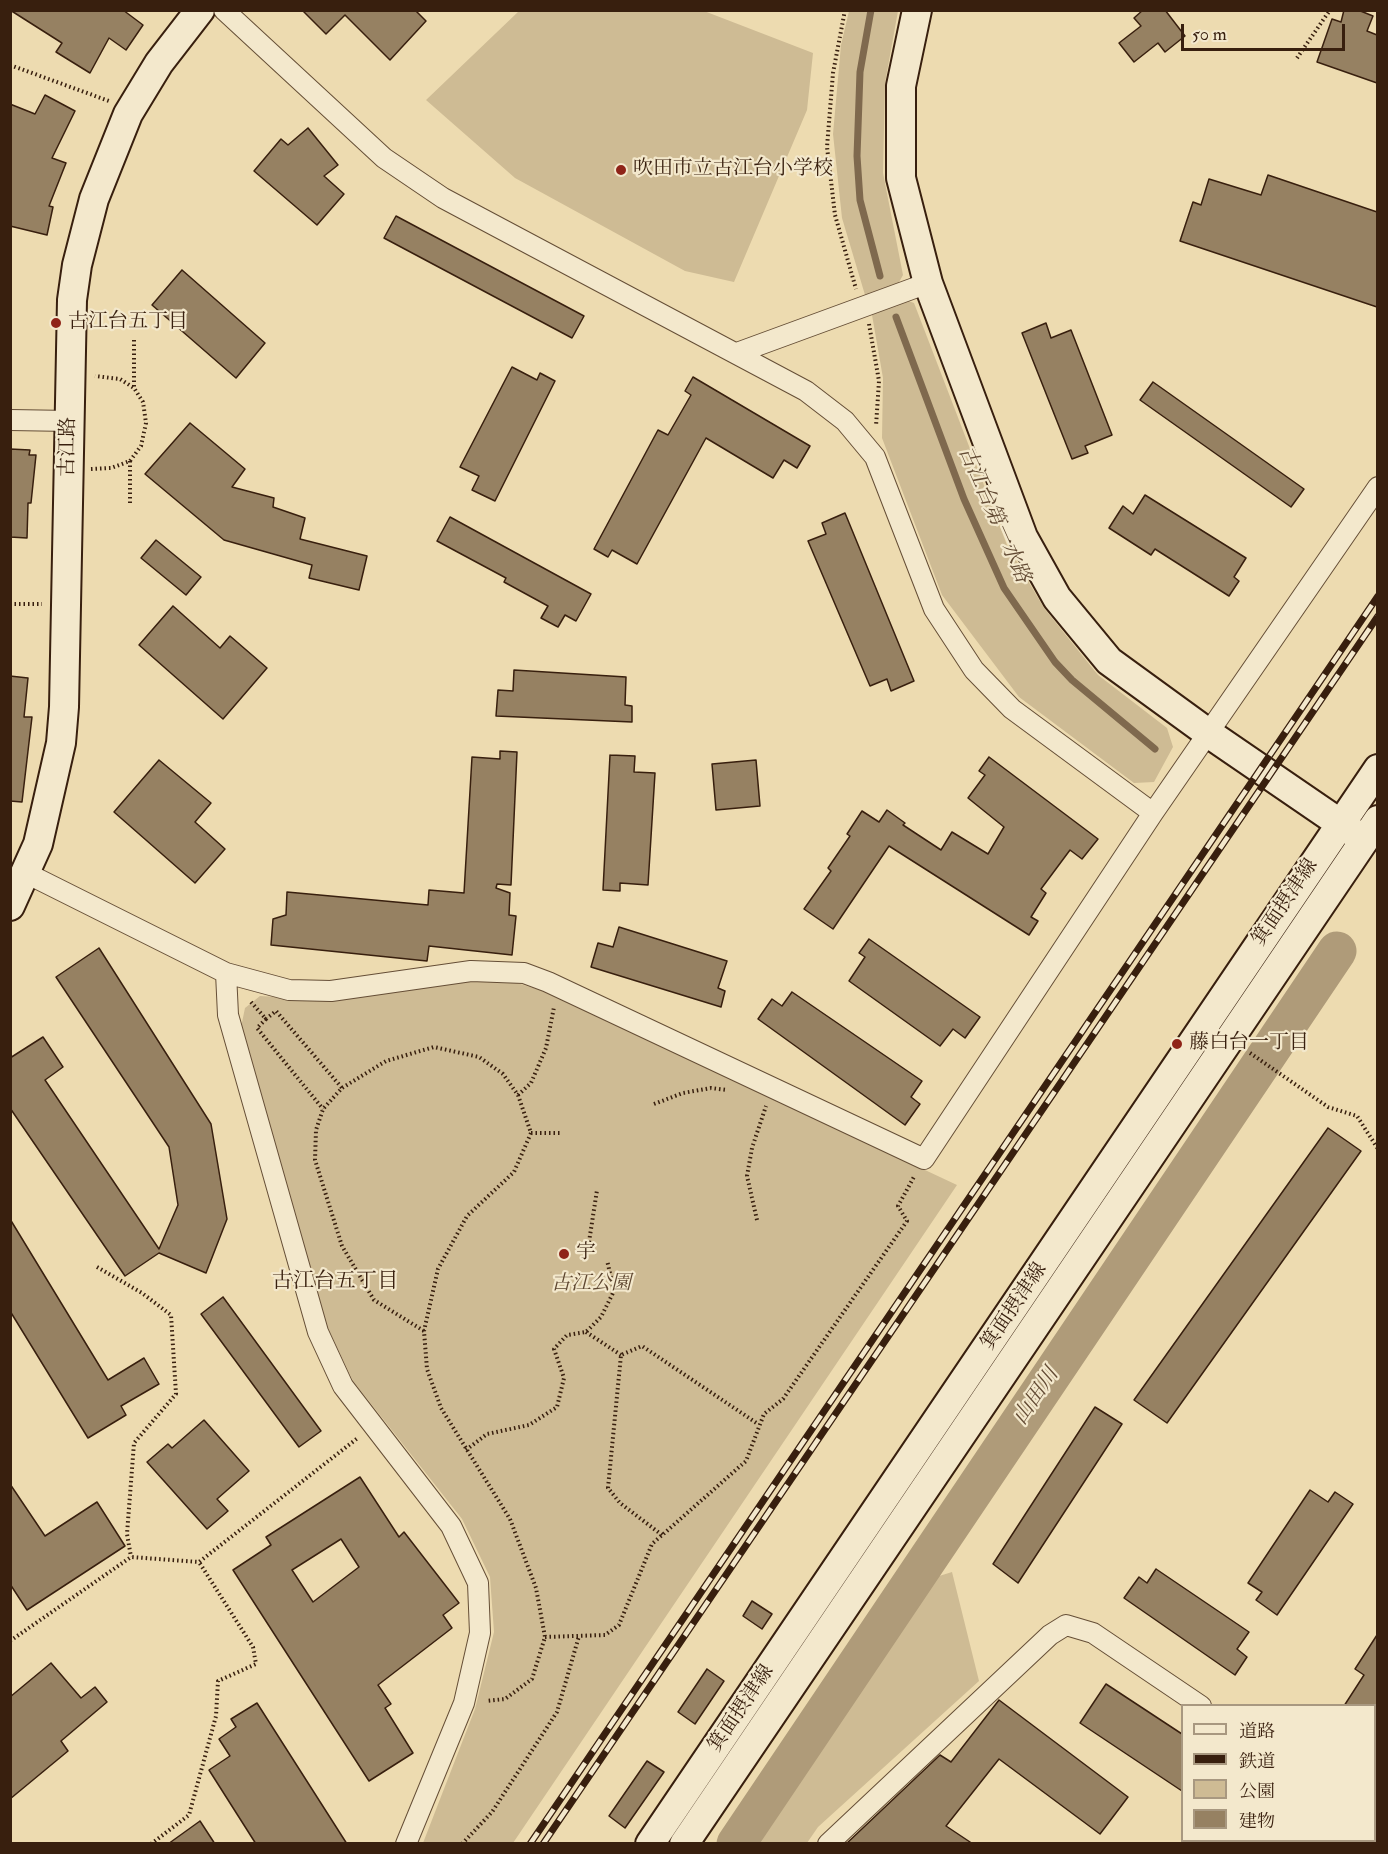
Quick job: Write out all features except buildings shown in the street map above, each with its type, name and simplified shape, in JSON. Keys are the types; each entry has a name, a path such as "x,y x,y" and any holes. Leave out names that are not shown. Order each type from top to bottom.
{"main road":[{"name":"古江路","path":"10,906 26,873 46,816 62,743 72,300 77,264 94,199 128,114 159,63 200,10"},
{"path":"916,10 901,86 901,178 928,283 1023,537 1057,598 1109,661 1340,824 1373,836"},
{"name":"箕面摂津線","path":"650,1844 1377,769"},
{"name":"箕面摂津線","path":"684,1844 1373,836"}],"street":[{"path":"224,10 384,158 443,198 806,391 845,421 875,457 934,609 974,670 1012,709 1152,813"},
{"path":"737,353 928,283"},
{"path":"10,420 70,421"},
{"path":"26,873 226,973 289,990 331,991 471,971 524,973 548,982 924,1159 1152,813 1377,487"},
{"path":"226,973 228,1015 318,1332 343,1386 451,1526 478,1583 480,1633 464,1703 406,1844"},
{"path":"828,1844 1041,1643 1066,1625 1093,1633 1198,1704"}],"path":[{"path":"845,10 829,103 827,147 838,232 873,337 879,381 875,457"},
{"path":"1297,58 1330,10"},
{"path":"10,65 103,99"},
{"path":"134,340 134,388"},
{"path":"88,469 111,468 130,460 141,446 146,423 143,402 134,388 120,379 91,375"},
{"path":"130,460 130,504"},
{"path":"10,603 46,604"},
{"path":"226,973 266,1019"},
{"path":"518,1095 531,1083 546,1048 556,997 548,982"},
{"path":"323,1109 257,1028 276,1011 342,1088"},
{"path":"424,1331 374,1300 342,1246 315,1160 316,1130 323,1109 342,1088 386,1061 434,1047 479,1057 503,1074 518,1095 531,1133 514,1172 467,1216 438,1269 424,1331 427,1369 441,1408 510,1519 536,1588 544,1636 532,1679 505,1699 464,1703"},
{"path":"1244,1049 1328,1107 1357,1116 1377,1149"},
{"path":"654,1104 683,1092 711,1088 732,1091"},
{"path":"757,1220 747,1176 752,1148 772,1088"},
{"path":"531,1133 561,1132"},
{"path":"544,1636 605,1635 619,1625 652,1544 746,1461 758,1424 764,1414 783,1399 907,1221 898,1206 924,1159"},
{"path":"589,1242 597,1190"},
{"path":"466,1450 487,1434 529,1425 557,1407 564,1378 554,1349 567,1335 586,1332 601,1317 614,1291 607,1260"},
{"path":"98,1267 142,1293 171,1315 176,1394 134,1443 127,1534 131,1557"},
{"path":"586,1332 621,1355"},
{"path":"621,1355 642,1346 758,1424"},
{"path":"621,1355 608,1488 620,1503 662,1535"},
{"path":"10,1641 131,1557 199,1562 374,1426"},
{"path":"151,1844 189,1815 216,1716 218,1681 256,1664 253,1647 199,1562"},
{"path":"462,1844 492,1812 557,1712 579,1636"}],"green space":[{"path":"519,11 704,11 813,53 807,110 734,282 685,271 515,178 426,100"},
{"path":"849,11 898,11 885,83 883,173 903,275 898,284 865,295 842,218 833,134 841,45"},
{"path":"906,300 914,303 1007,545 1044,608 1098,675 1167,728 1173,747 1154,782 1134,783 1019,697 942,595 882,438 883,378 872,315"},
{"name":"古江公園","path":"472,981 517,983 543,991 957,1185 513,1843 423,1843 475,1709 494,1632 490,1577 462,1519 353,1381 327,1326 240,1032 245,1008 260,996 335,1000"},
{"path":"952,1572 979,1681 818,1827 807,1843 753,1843 936,1577"}],"waterway":[{"name":"古江台第一水路","path":"871,10 860,72 857,156 860,200 880,276"},
{"name":"古江台第一水路","path":"896,317 964,499 1004,588 1055,662 1072,680 1155,749"},
{"name":"山田川","path":"736,1844 1337,951"}],"railway":[{"path":"530,1844 1378,596"},
{"path":"543,1844 1378,616"}],"place":[{"name":"吹田市立古江台小学校","path":"621,170"},
{"name":"古江台五丁目","path":"56,323"},
{"name":"藤白台一丁目","path":"1177,1044"},
{"name":"宇","path":"564,1254"}],"district":[{"name":"古江台五丁目","path":"335,1282"}]}
